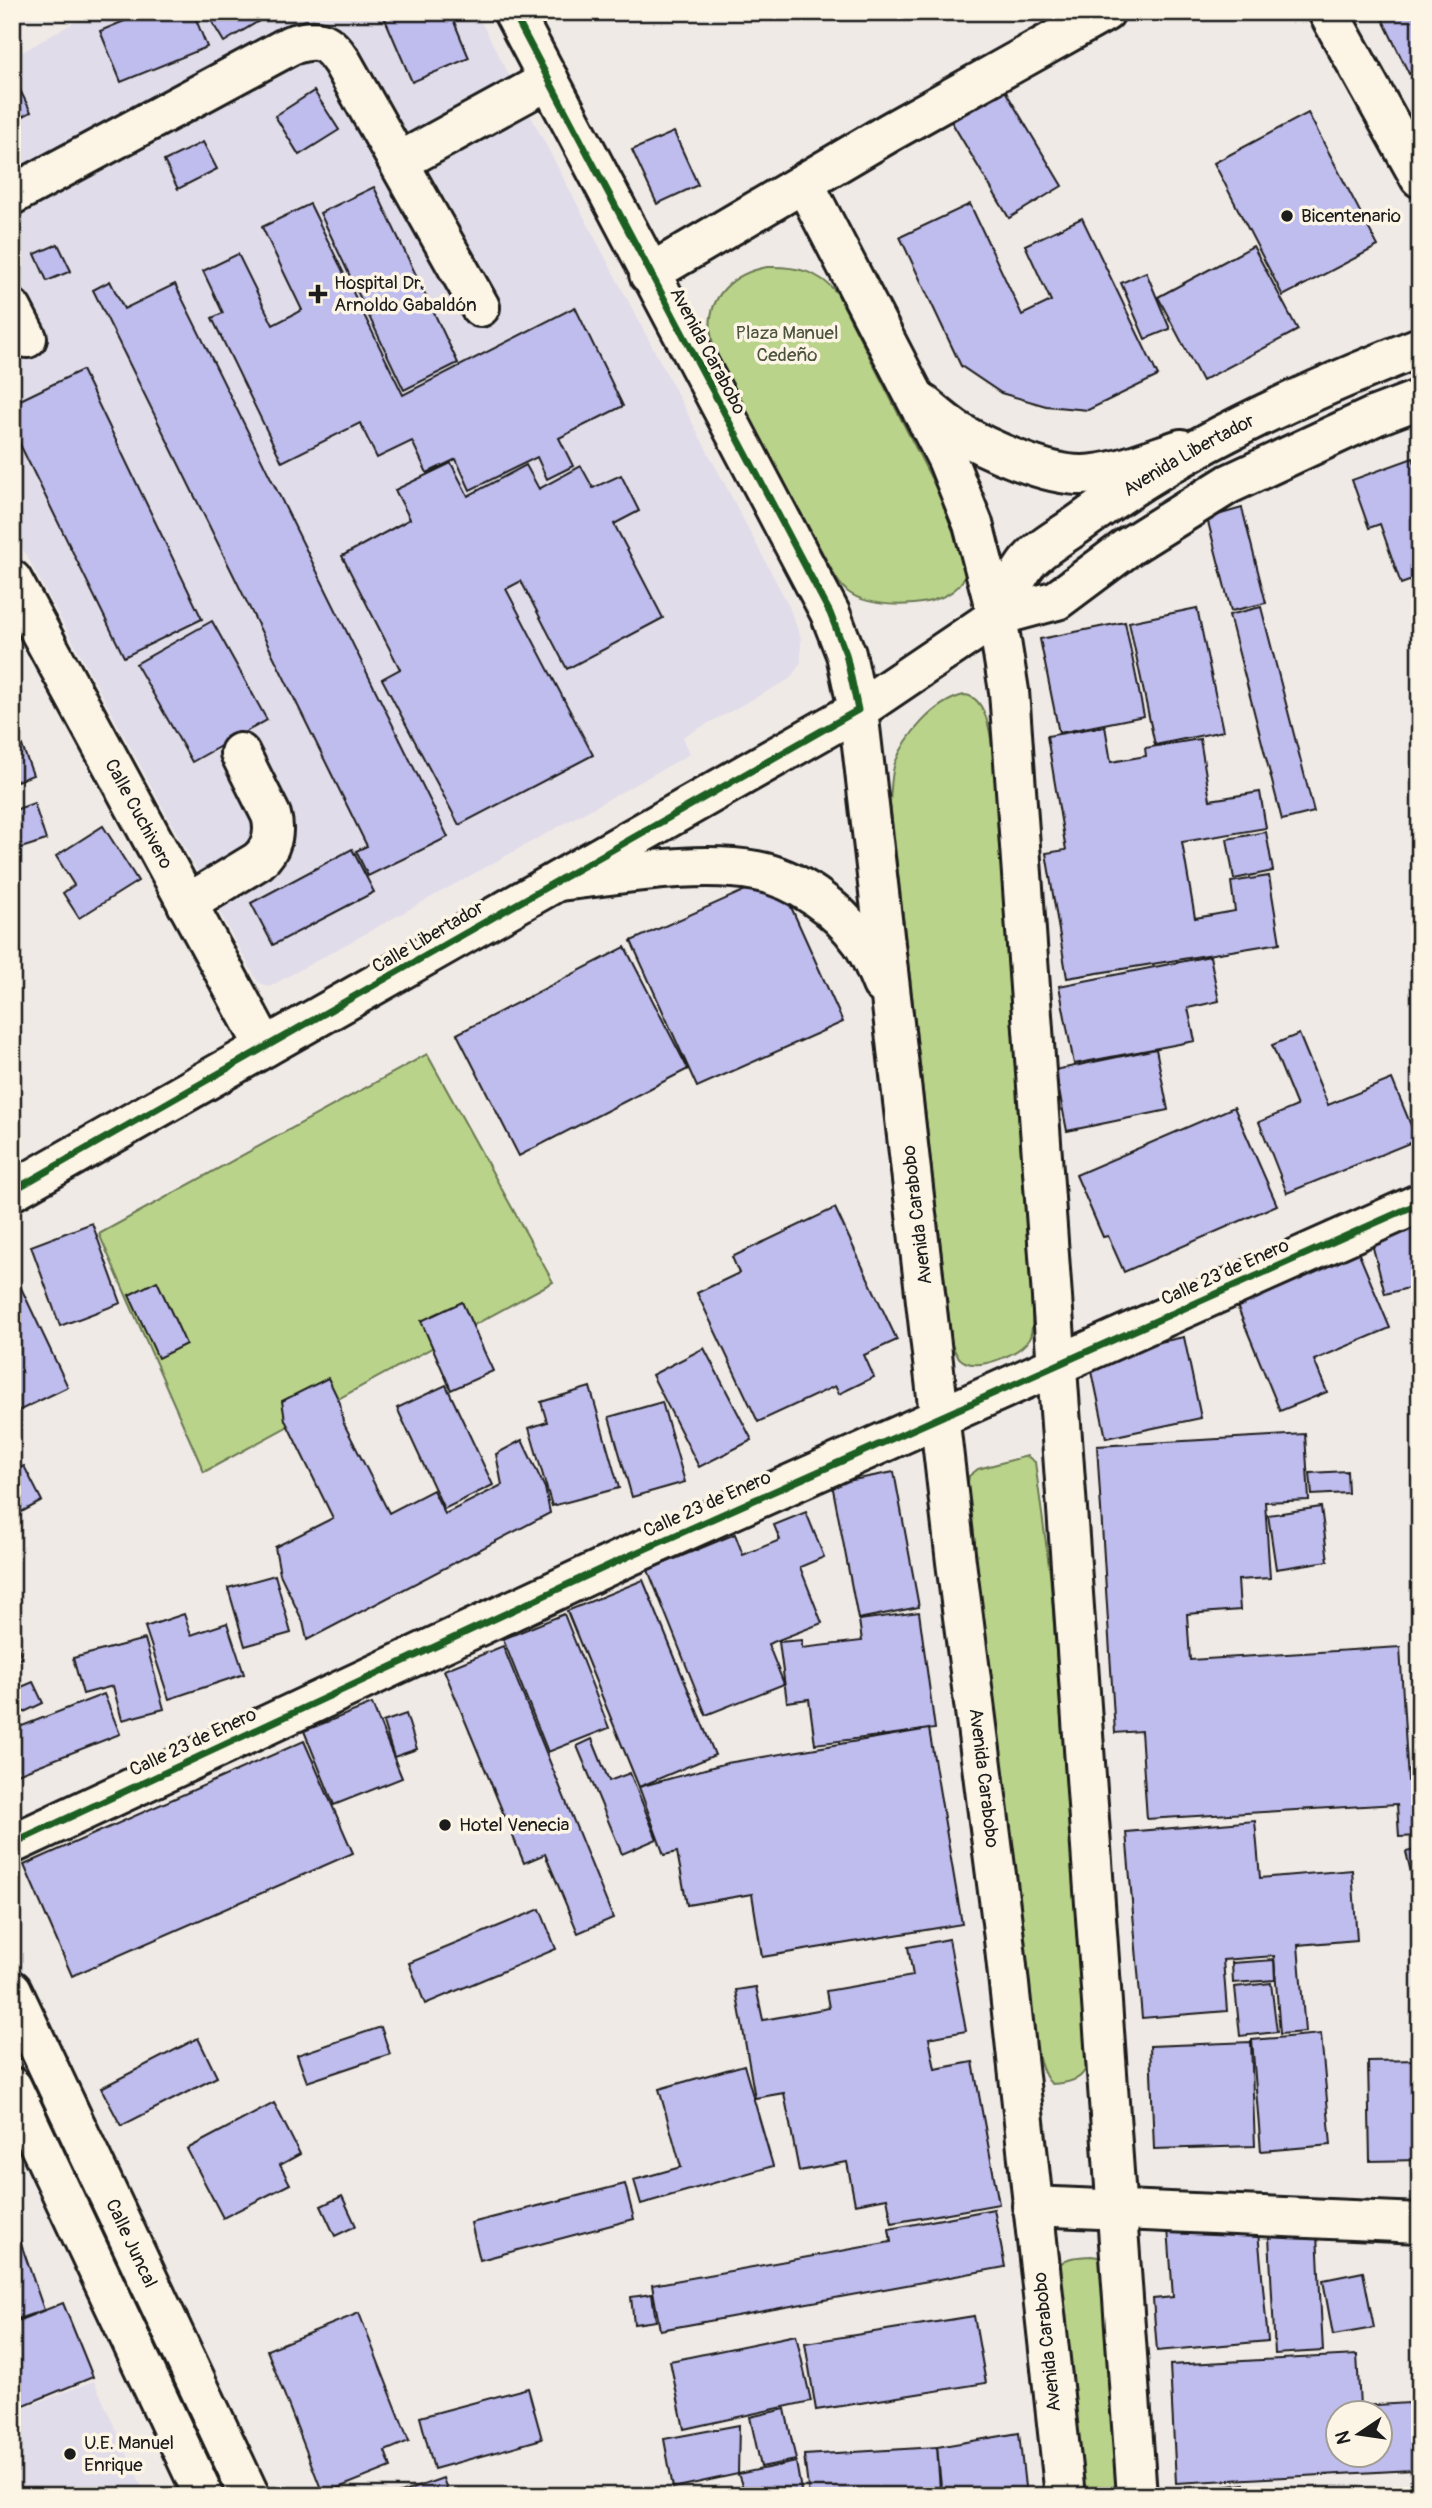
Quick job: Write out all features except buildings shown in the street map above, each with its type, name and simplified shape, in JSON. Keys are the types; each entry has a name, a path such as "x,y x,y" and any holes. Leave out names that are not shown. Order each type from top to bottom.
{"main road":[{"name":"Avenida Carabobo","path":"513,12 830,613 846,654 859,710 940,1418 1003,1930 1065,2496"},
{"path":"649,274 901,125 1105,12"},
{"path":"1328,12 1420,178"},
{"path":"12,195 291,45 311,40 321,41 331,46 480,307"},
{"path":"399,162 548,80"},
{"path":"804,183 947,459 973,524 997,616 1009,691 1137,2496"},
{"name":"Avenida Libertador","path":"997,616 1029,561 1101,508 1207,442 1356,373 1420,347"},
{"path":"916,398 957,431 998,452 1045,469 1082,475 1115,470 1207,442"},
{"name":"Avenida Libertador","path":"859,710 997,616 1057,600 1128,547 1229,484 1420,398"},
{"name":"Calle Cuchivero","path":"12,580 265,1047"},
{"name":"Calle Libertador","path":"12,1191 859,710"},
{"path":"187,904 258,861 267,854 272,840 274,825 271,815 240,753"},
{"path":"558,881 722,867 757,871 785,880 814,895 838,915 861,941 874,963 893,1014"},
{"name":"Calle 23 de Enero","path":"12,1844 629,1556 1420,1203"},
{"name":"Calle Juncal","path":"12,1990 250,2496"},
{"path":"12,2087 204,2496"},
{"path":"1032,2206 1420,2223"}],"shaded area":[{"name":"Hospital Dr. Arnoldo Gabaldón","path":"92,12 476,12 788,604 801,638 801,662 790,679 683,737 690,754 269,987 258,982 12,529 12,58"},
{"name":"U.E. Manuel Enrique","path":"94,2381 146,2496 12,2496 12,2412"}],"green space":[{"name":"Plaza Manuel Cedeño","path":"767,267 806,271 837,293 961,537 966,561 965,575 958,587 946,595 931,601 896,605 863,600 844,589 727,380 713,346 713,308 725,288 733,281"},
{"path":"964,695 974,699 982,708 993,752 1032,1319 1031,1336 1024,1345 1000,1359 980,1364 963,1361 952,1345 890,802 894,768 906,742 932,712"},
{"path":"427,1054 553,1282 204,1472 99,1234"},
{"path":"1027,1456 1035,1462 1050,1573 1087,2057 1083,2073 1077,2079 1052,2084 1046,2077 1037,2052 1024,1982 967,1488 969,1476 978,1469"},
{"path":"1098,2257 1101,2264 1119,2496 1082,2496 1058,2268 1068,2259"}],"cycle path":[{"path":"12,1191 858,710 846,654 830,613 513,12"},
{"path":"12,1844 629,1556 1420,1203"}],"place":[{"name":"Bicentenario","path":"1287,216"},
{"name":"Hospital Dr. Arnoldo Gabaldón","path":"318,294"},
{"name":"Hotel Venecia","path":"445,1825"},
{"name":"U.E. Manuel Enrique","path":"70,2454"}]}
